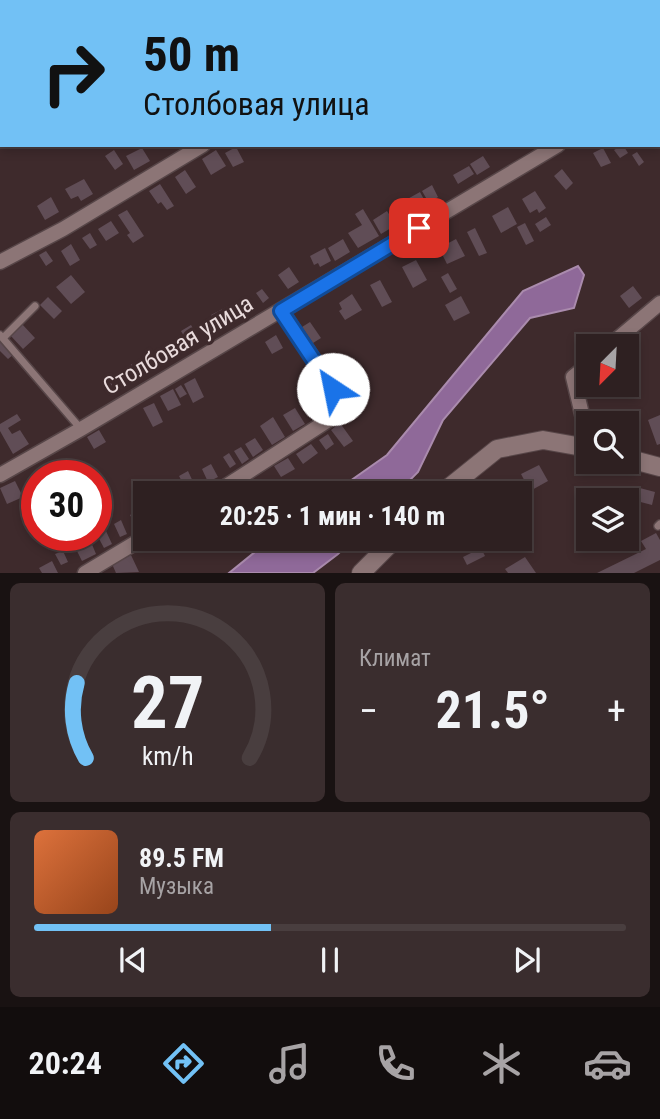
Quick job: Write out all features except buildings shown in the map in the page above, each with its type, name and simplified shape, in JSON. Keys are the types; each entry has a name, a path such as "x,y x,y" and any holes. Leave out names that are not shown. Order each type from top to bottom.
{"street":[{"path":"0,262 63,229 200,147"},
{"name":"Столбовая улица","path":"0,475 555,147"},
{"path":"623,334 660,303"},
{"path":"234,481 346,408 281,311"},
{"path":"457,481 498,449 543,440 576,446"},
{"path":"639,461 660,467"},
{"path":"85,573 133,544"},
{"path":"360,573 383,551"}],"lane":[{"path":"35,306 1,336 81,429"}],"shaded area":[{"path":"578,266 584,275 574,308 530,318 443,420 418,472 409,481 350,481 387,455 523,291"},
{"path":"256,551 341,551 313,573 229,573"}],"route":[{"path":"333,389 281,311 419,228"}]}
